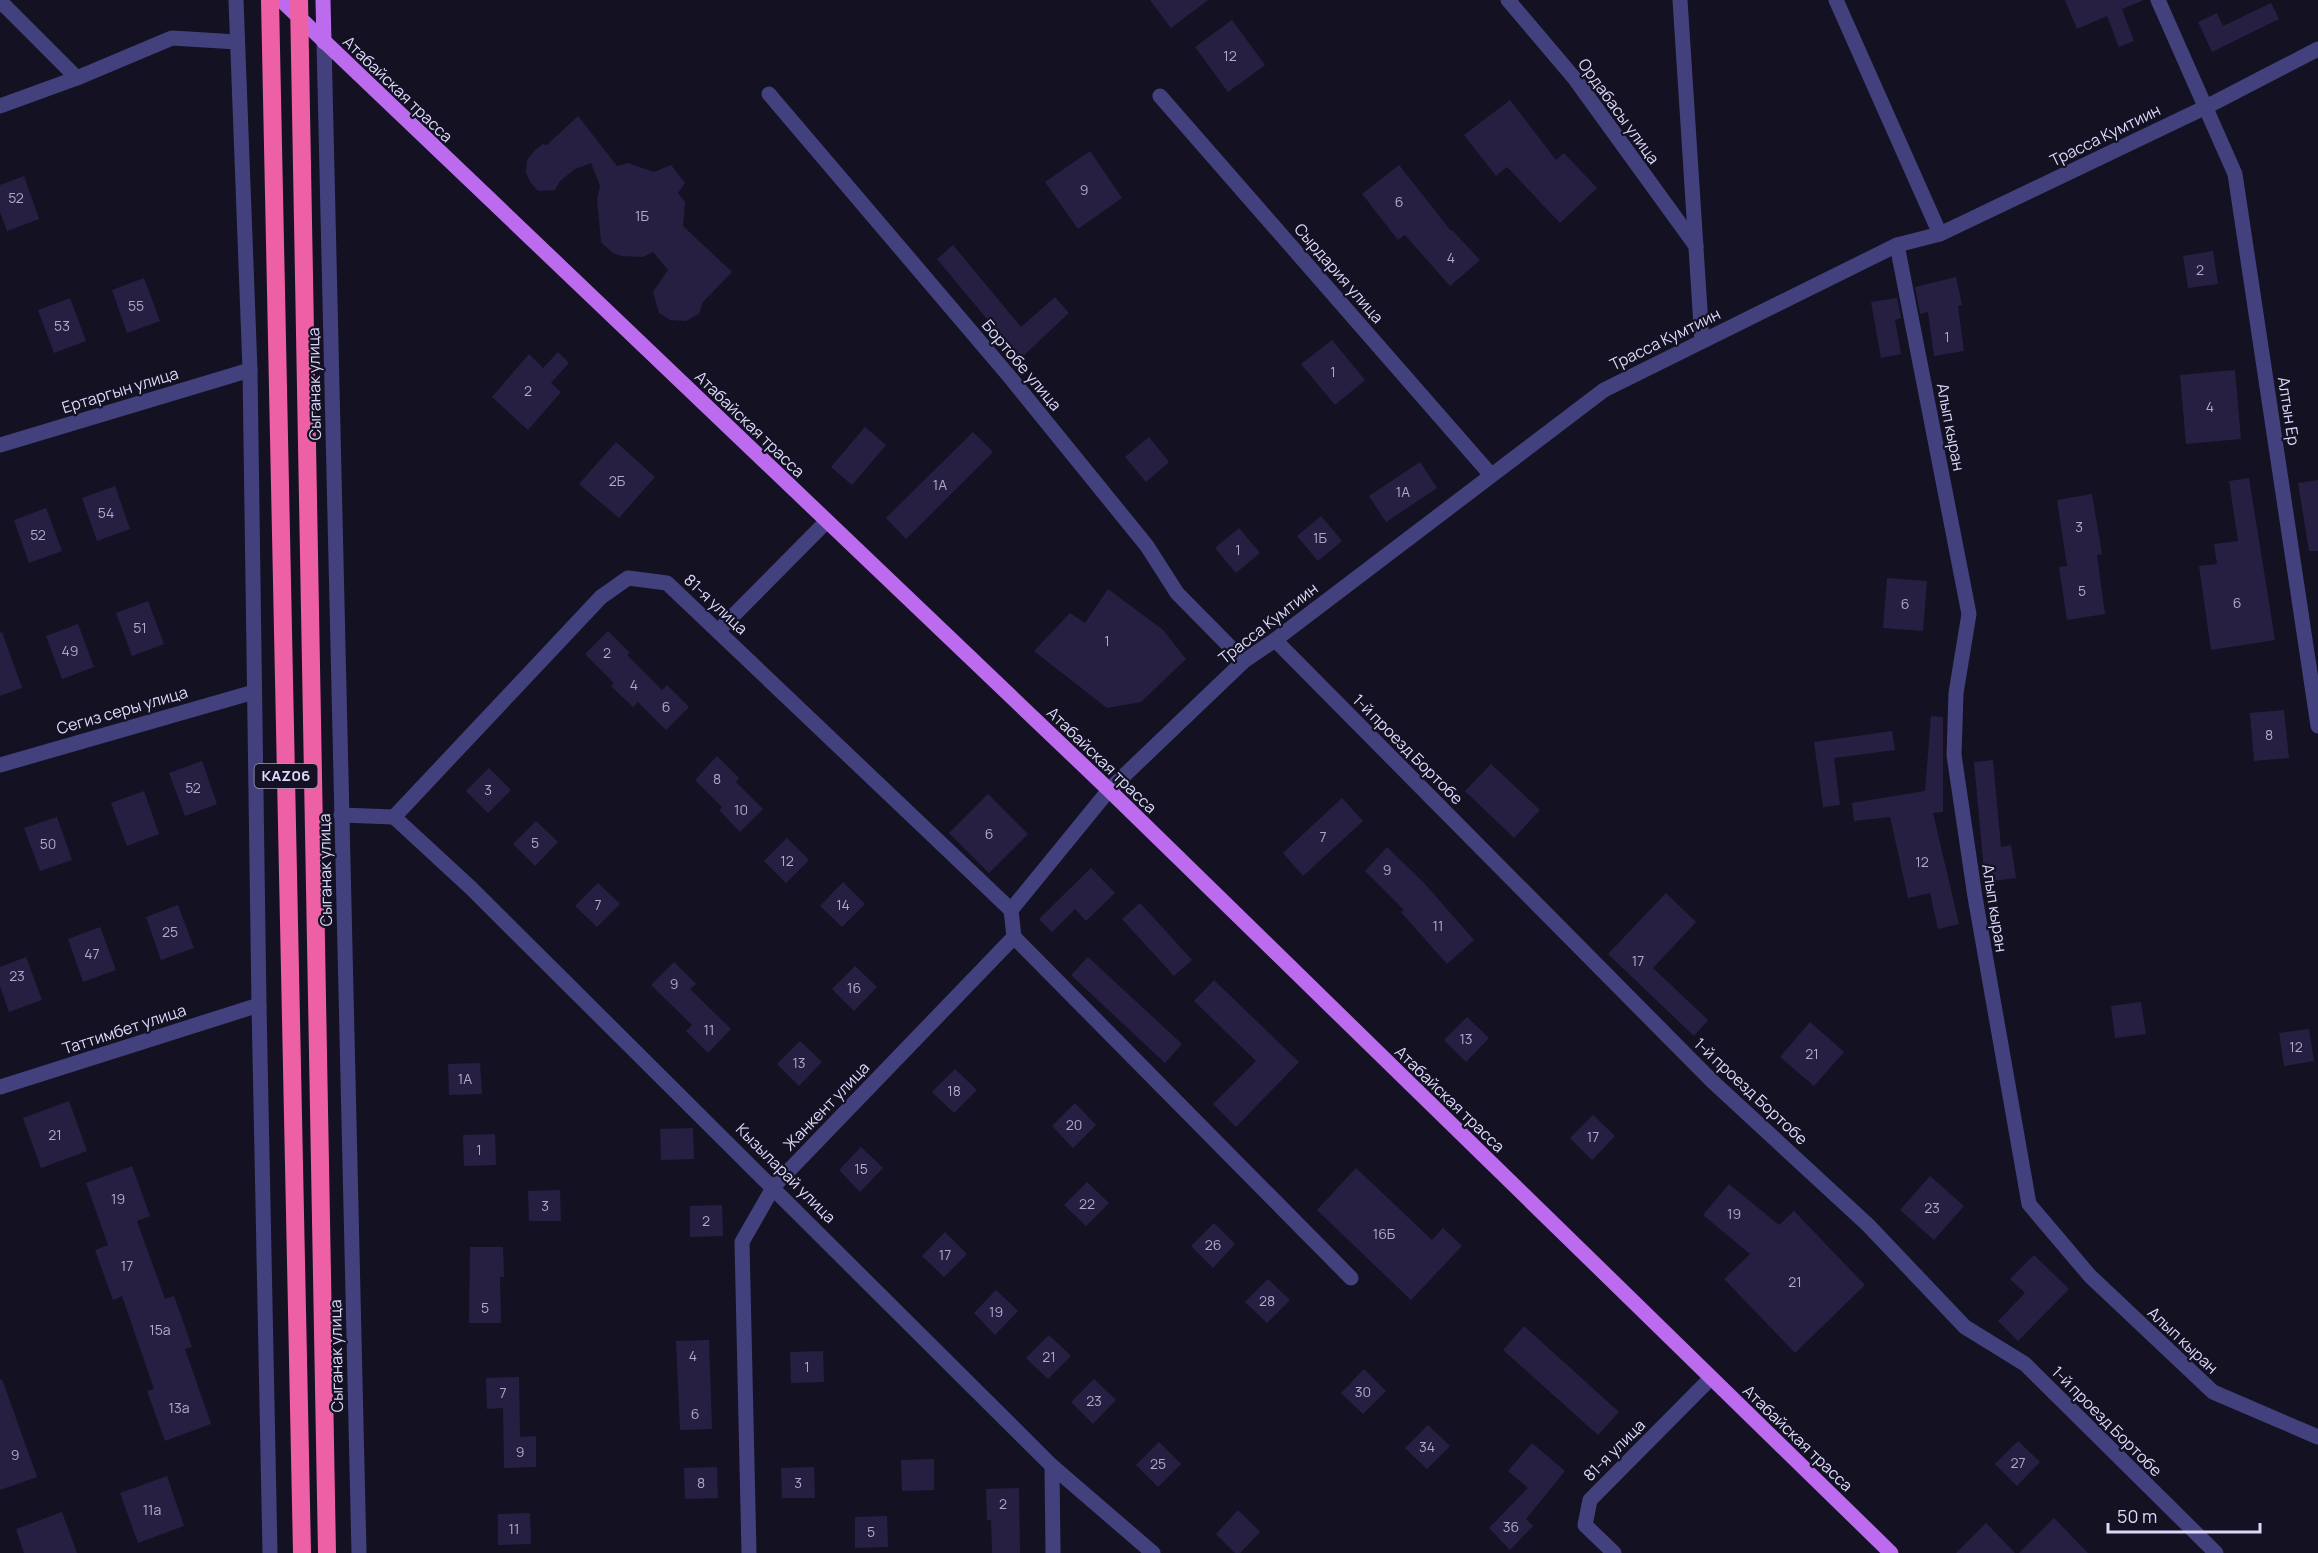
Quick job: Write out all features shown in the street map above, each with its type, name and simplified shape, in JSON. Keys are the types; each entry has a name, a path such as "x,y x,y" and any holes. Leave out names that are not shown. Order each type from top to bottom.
{"highway":[{"name":"KАZ06","path":"270,0 302,1553"},
{"name":"KАZ06","path":"299,0 327,1553"}],"main road":[{"name":"Атабайская трасса","path":"281,0 1109,790 1891,1553"},
{"path":"323,0 324,42"}],"street":[{"path":"236,0 250,370 270,1553"},
{"name":"Ордабасы улица","path":"1508,0 1575,79 1696,246"},
{"path":"1680,0 1702,341"},
{"path":"1836,0 1940,234"},
{"name":"Алтын Ер","path":"2158,0 2235,174 2318,726"},
{"path":"0,1 77,78"},
{"path":"0,106 77,78 172,38 237,42"},
{"name":"Сыганак улица","path":"324,42 358,1553"},
{"name":"Трасса Кумтиин","path":"1109,790 1244,661 1275,640 1604,390 1897,245 1940,234 2206,107 2318,49"},
{"name":"Бортобе улица","path":"769,94 1009,376 1147,546 1177,593 1244,661"},
{"name":"Сырдария улица","path":"1160,96 1491,475"},
{"name":"Алып кыран","path":"1897,245 1969,615 1956,693 1954,755 1979,921 2029,1204 2090,1276 2213,1392 2318,1437"},
{"name":"Ертаргын улица","path":"0,445 250,370"},
{"path":"719,630 827,522"},
{"name":"81-я улица","path":"394,817 601,597 628,578 667,583 1011,910"},
{"name":"1-й проезд Бортобе","path":"1275,640 1712,1081 1868,1225 1965,1327 2025,1364 2216,1553"},
{"name":"Сегиз серы улица","path":"0,765 254,692"},
{"path":"1109,790 1011,910 1014,938 1351,1278"},
{"path":"341,815 394,817"},
{"name":"Кызыларай улица","path":"394,817 471,888 774,1186 1052,1466 1153,1553"},
{"name":"Жанкент улица","path":"749,1553 742,1242 774,1186 1014,938"},
{"name":"Таттимбет улица","path":"0,1087 259,1005"},
{"name":"81-я улица","path":"1614,1553 1585,1525 1590,1500 1711,1378"},
{"path":"1052,1466 1053,1553"}],"building":[{"path":"1150,0 1208,0 1171,28"},
{"path":"2065,0 2144,0 2122,9 2134,41 2119,47 2107,16 2077,29"},
{"path":"2271,3 2279,19 2212,52 2198,22 2217,13 2223,26"},
{"path":"1232,20 1265,65 1228,92 1195,47"},
{"path":"1510,100 1556,160 1564,153 1597,188 1560,223 1507,167 1496,176 1464,135"},
{"path":"578,116 617,166 628,163 654,172 671,165 685,183 678,193 685,202 683,226 732,272 703,302 699,314 686,321 670,320 659,313 653,292 668,270 653,252 643,257 621,256 613,253 601,242 597,199 600,186 591,163 575,169 560,181 555,190 538,191 531,183 526,173 527,160 535,150 543,144 547,145"},
{"path":"1090,151 1122,198 1078,229 1045,182"},
{"path":"1399,165 1451,231 1480,260 1450,286 1405,235 1398,240 1362,194"},
{"path":"24,176 39,219 7,231 0,212 0,185"},
{"path":"953,245 1021,327 1055,297 1069,313 1020,359 937,259"},
{"path":"2213,251 2218,284 2188,288 2183,256"},
{"path":"1956,277 1962,305 1958,306 1964,351 1934,356 1928,312 1920,314 1915,287"},
{"path":"144,278 160,321 127,333 112,290"},
{"path":"70,298 86,341 54,353 38,310"},
{"path":"1897,298 1901,318 1895,320 1901,354 1881,358 1871,302"},
{"path":"1332,340 1365,380 1335,405 1301,364"},
{"path":"558,352 569,363 551,383 561,392 528,430 492,397 529,354 543,368"},
{"path":"2235,370 2241,439 2186,444 2180,375"},
{"path":"865,427 886,445 852,485 831,467"},
{"path":"973,432 993,452 906,539 886,518"},
{"path":"1149,437 1169,462 1146,482 1125,457"},
{"path":"616,442 655,477 619,518 579,484"},
{"path":"1420,462 1437,488 1386,522 1369,496"},
{"path":"2249,478 2275,640 2211,650 2199,566 2217,564 2214,544 2238,541 2229,481"},
{"path":"2318,480 2318,551 2309,551 2298,483"},
{"path":"115,486 130,529 97,541 82,498"},
{"path":"2092,494 2102,554 2097,555 2105,614 2067,620 2059,567 2067,566 2057,500"},
{"path":"46,508 62,551 29,563 14,520"},
{"path":"1321,516 1342,541 1318,561 1297,536"},
{"path":"1239,528 1260,553 1236,573 1215,548"},
{"path":"1887,578 1927,581 1923,631 1883,628"},
{"path":"1108,589 1163,630 1186,659 1141,702 1107,708 1034,651 1070,613 1085,623"},
{"path":"148,601 164,644 132,656 116,613"},
{"path":"78,624 94,667 62,679 46,636"},
{"path":"608,631 630,653 627,655 662,690 667,685 689,707 666,730 638,702 633,707 611,686 614,683 585,654"},
{"path":"2,632 22,688 0,696 0,633"},
{"path":"2284,710 2289,758 2254,761 2250,713"},
{"path":"1931,716 1943,717 1943,812 1933,813 1959,924 1938,929 1930,893 1908,898 1890,817 1854,821 1852,803 1925,791"},
{"path":"1892,731 1895,750 1834,758 1840,805 1823,807 1814,742"},
{"path":"717,756 739,778 736,782 763,809 740,832 719,810 722,807 695,780"},
{"path":"1993,760 2001,847 2011,845 2016,878 1985,882 1974,762"},
{"path":"202,761 217,804 185,816 169,773"},
{"path":"1491,764 1540,810 1514,838 1465,791"},
{"path":"489,768 511,790 488,813 466,791"},
{"path":"144,791 159,834 127,846 111,803"},
{"path":"988,794 1028,834 989,873 949,833"},
{"path":"1342,798 1363,821 1303,876 1283,853"},
{"path":"57,817 72,860 40,871 24,828"},
{"path":"536,821 558,842 535,866 513,844"},
{"path":"787,838 809,860 786,883 764,861"},
{"path":"1387,847 1424,883 1474,940 1447,964 1401,912 1404,910 1365,871"},
{"path":"1091,868 1115,893 1086,921 1075,909 1052,932 1039,919"},
{"path":"843,882 865,904 842,927 820,906"},
{"path":"598,883 620,904 597,927 575,906"},
{"path":"1666,893 1696,922 1653,968 1708,1020 1694,1036 1608,954"},
{"path":"1140,903 1192,960 1174,976 1122,919"},
{"path":"178,905 194,948 161,960 146,917"},
{"path":"100,927 116,970 83,982 68,939"},
{"path":"26,957 42,1000 9,1012 0,986 0,967"},
{"path":"1088,957 1182,1044 1165,1063 1071,975"},
{"path":"674,962 696,984 690,989 731,1029 708,1053 686,1031 692,1025 651,985"},
{"path":"855,966 877,987 854,1011 832,989"},
{"path":"1214,980 1299,1062 1236,1127 1213,1104 1256,1061 1194,1001"},
{"path":"2141,1002 2146,1034 2115,1038 2111,1006"},
{"path":"1467,1017 1489,1038 1466,1062 1444,1040"},
{"path":"1810,1022 1844,1052 1814,1086 1780,1057"},
{"path":"2309,1029 2314,1061 2284,1066 2279,1033"},
{"path":"800,1041 822,1062 799,1086 777,1064"},
{"path":"480,1063 482,1094 449,1095 448,1064"},
{"path":"955,1069 977,1090 954,1113 932,1092"},
{"path":"69,1101 87,1151 41,1168 23,1118"},
{"path":"1075,1103 1096,1125 1073,1148 1052,1126"},
{"path":"1593,1115 1615,1136 1592,1160 1570,1138"},
{"path":"693,1128 694,1159 661,1160 660,1129"},
{"path":"495,1134 496,1165 464,1166 463,1135"},
{"path":"861,1147 883,1168 860,1192 839,1170"},
{"path":"132,1166 150,1216 137,1221 165,1299 174,1296 192,1347 185,1349 211,1424 165,1441 147,1391 154,1389 122,1296 113,1300 95,1250 108,1245 86,1183"},
{"path":"1356,1168 1432,1240 1443,1228 1462,1246 1411,1300 1317,1210"},
{"path":"1930,1176 1964,1206 1934,1240 1900,1210"},
{"path":"1087,1182 1109,1203 1086,1226 1064,1205"},
{"path":"1729,1184 1779,1225 1794,1211 1865,1285 1795,1353 1724,1279 1750,1254 1703,1215"},
{"path":"560,1190 561,1221 529,1221 528,1191"},
{"path":"722,1205 723,1236 690,1237 690,1206"},
{"path":"1214,1223 1235,1244 1213,1268 1191,1246"},
{"path":"945,1232 967,1254 944,1277 922,1256"},
{"path":"470,1247 503,1247 504,1277 500,1277 501,1323 469,1323"},
{"path":"2034,1255 2069,1289 2018,1341 1998,1321 2025,1293 2010,1279"},
{"path":"1268,1279 1290,1300 1267,1323 1245,1302"},
{"path":"996,1290 1018,1311 995,1335 974,1313"},
{"path":"1524,1326 1619,1412 1598,1435 1503,1350"},
{"path":"1049,1335 1071,1356 1048,1379 1026,1358"},
{"path":"709,1340 712,1429 680,1430 676,1341"},
{"path":"823,1351 824,1382 791,1383 790,1352"},
{"path":"1364,1369 1386,1391 1363,1414 1341,1393"},
{"path":"519,1377 520,1437 536,1436 536,1467 504,1468 503,1408 487,1409 486,1378"},
{"path":"2,1379 37,1477 0,1490 0,1380"},
{"path":"1094,1379 1116,1400 1093,1424 1071,1402"},
{"path":"1428,1425 1450,1446 1427,1469 1405,1448"},
{"path":"2018,1441 2040,1462 2017,1486 1995,1464"},
{"path":"1159,1442 1181,1464 1158,1487 1136,1465"},
{"path":"1532,1443 1565,1471 1526,1519 1533,1526 1510,1550 1489,1528 1528,1488 1508,1471"},
{"path":"934,1459 934,1490 902,1491 901,1460"},
{"path":"717,1467 718,1498 685,1499 684,1468"},
{"path":"814,1467 815,1498 782,1498 781,1468"},
{"path":"167,1476 184,1526 138,1543 120,1493"},
{"path":"1019,1488 1020,1553 992,1553 991,1520 987,1520 986,1489"},
{"path":"1238,1510 1260,1532 1240,1553 1235,1553 1216,1534"},
{"path":"62,1512 77,1553 24,1553 16,1529"},
{"path":"530,1513 531,1544 498,1545 498,1514"},
{"path":"887,1516 888,1547 855,1548 855,1517"},
{"path":"2054,1518 2088,1553 2019,1553"},
{"path":"1986,1523 2015,1553 1956,1553"}]}
